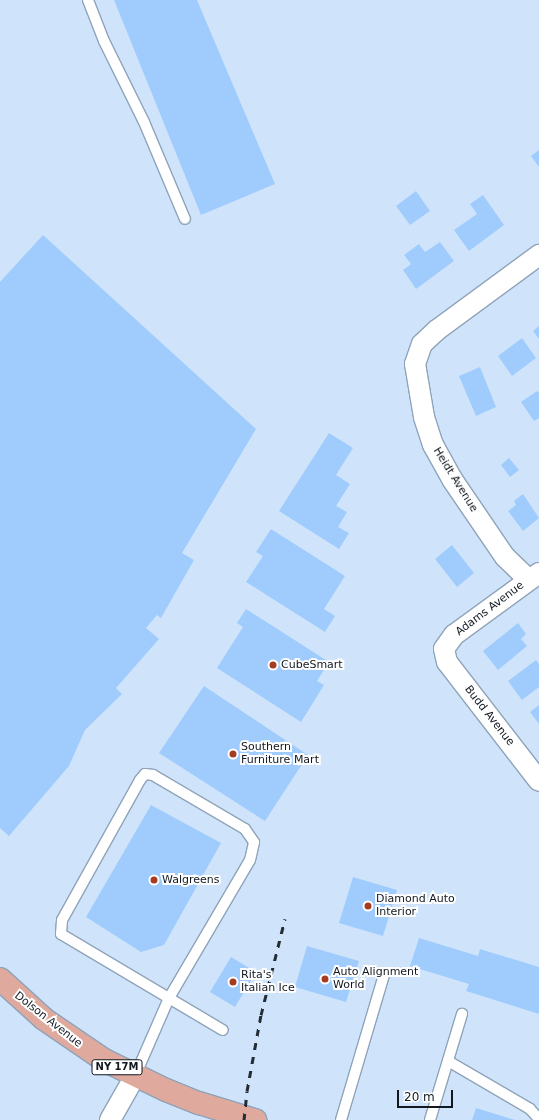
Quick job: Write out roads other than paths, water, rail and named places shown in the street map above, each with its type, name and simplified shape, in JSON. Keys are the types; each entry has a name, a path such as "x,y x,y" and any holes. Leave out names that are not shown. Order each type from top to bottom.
{"main road":[{"name":"Dolson Avenue","path":"0,979 44,1019 74,1042 104,1060 135,1076 199,1103 255,1120"}],"street":[{"name":"Heidt Avenue","path":"534,576 505,556 460,490 433,445 424,416 415,364 422,344 437,330 539,256"},
{"name":"Adams Avenue","path":"444,649 454,636 534,576"},
{"name":"Budd Avenue","path":"444,649 448,662 539,781"},
{"path":"110,1120 135,1076"}],"lane":[{"path":"88,0 104,41 144,122 185,219"},
{"path":"135,1076 169,998 250,860 254,842 245,829 153,775 145,774 140,780 62,920 61,934 169,998 223,1030"},
{"path":"341,1120 384,975"},
{"path":"430,1120 462,1014"},
{"path":"448,1061 530,1109 539,1119"}],"railway":[{"path":"244,1120 247,1091 261,1015 285,919"}],"place":[{"name":"CubeSmart","path":"273,665"},
{"name":"Southern Furniture Mart","path":"233,754"},
{"name":"Walgreens","path":"154,880"},
{"name":"Diamond Auto Interior","path":"368,906"},
{"name":"Auto Alignment World","path":"325,979"},
{"name":"Rita's Italian Ice","path":"233,982"}]}
